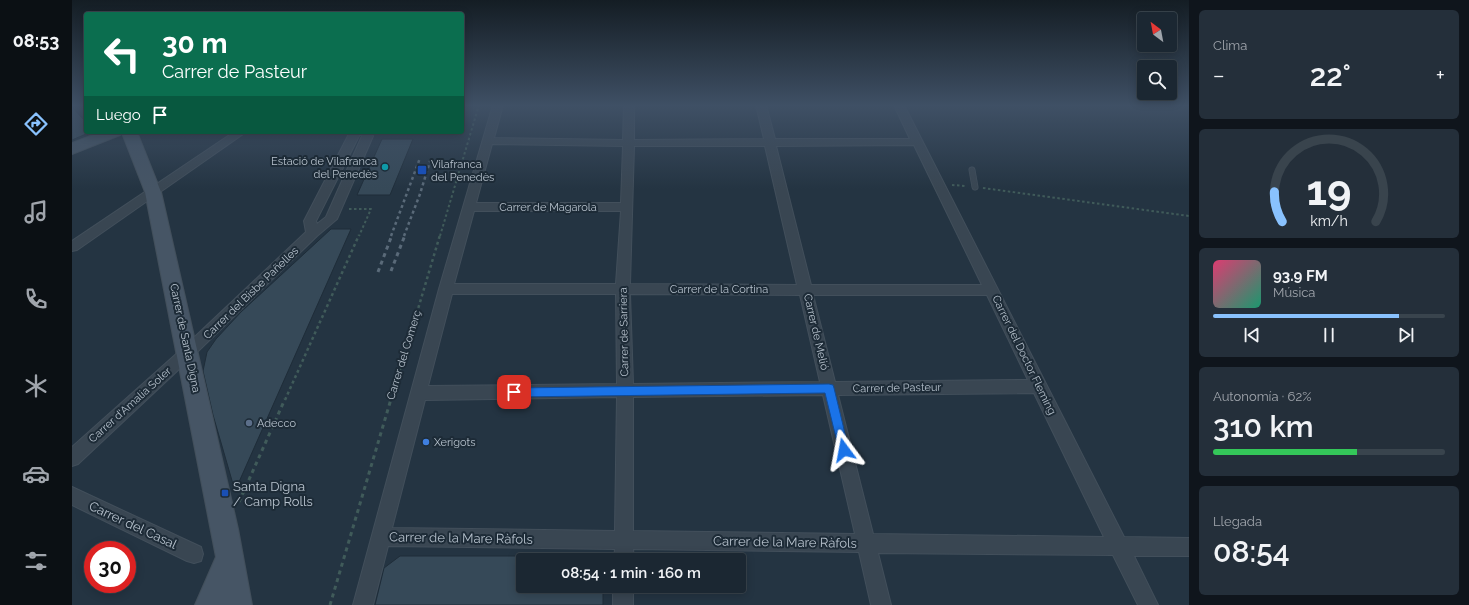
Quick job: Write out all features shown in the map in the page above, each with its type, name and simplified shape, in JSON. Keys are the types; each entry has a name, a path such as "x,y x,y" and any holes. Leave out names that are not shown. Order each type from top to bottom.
{"street":[{"name":"Carrer del Comerç","path":"363,605 446,289 490,133"},
{"name":"Carrer de Sarriera","path":"624,553 626,391 623,288 628,207 628,133"},
{"name":"Carrer de Melió","path":"768,133 882,605"},
{"name":"Carrer del Doctor Fleming","path":"913,133 1148,605"},
{"path":"72,149 110,134"},
{"name":"Carrer de Santa Digna","path":"130,134 153,192 228,545 238,605"},
{"path":"72,247 238,134"},
{"path":"313,233 310,221 354,134"},
{"name":"Carrer del Bisbe Pañelles","path":"188,352 313,233 331,219 368,136 366,134"},
{"path":"488,141 918,142"},
{"name":"Carrer de Magarola","path":"469,207 628,207"},
{"name":"Carrer de la Cortina","path":"446,289 623,288 992,290"},
{"name":"Carrer d'Amalia Soler","path":"72,458 188,352"},
{"name":"Carrer de Pasteur","path":"418,393 1039,386"},
{"name":"Carrer del Casal","path":"72,496 194,554"},
{"name":"Carrer de la Mare Ràfols","path":"380,537 1189,547"},
{"path":"209,605 228,545"},
{"path":"623,605 624,593"}],"lane":[{"path":"972,170 975,187"}],"path":[{"name":"Carrer del Comerç","path":"330,605 471,133"},
{"path":"939,184 975,187 1189,216"},
{"path":"228,545 238,504 371,209 346,209"}],"building":[{"path":"72,133 86,134 72,140"},
{"name":"Estació de Vilafranca del Penedès","path":"382,139 413,139 390,195 357,195"},
{"path":"331,229 351,229 235,491 213,415 203,371 207,352 216,339 241,312"},
{"path":"400,556 516,556 516,593 603,593 603,605 375,605 384,568"}],"railway":[{"path":"391,236 420,158"},
{"path":"404,236 420,194 431,158"},
{"path":"378,272 392,235"},
{"path":"391,271 405,235"}],"place":[{"name":"Estació de Vilafranca del Penedès","path":"385,167"},
{"name":"Vilafranca del Penedès","path":"422,170"},
{"name":"Adecco","path":"249,423"},
{"name":"Xerigots","path":"426,442"},
{"name":"Santa Digna / Camp Rolls","path":"225,493"}],"route":[{"path":"514,392 829,388 844,450"}]}
